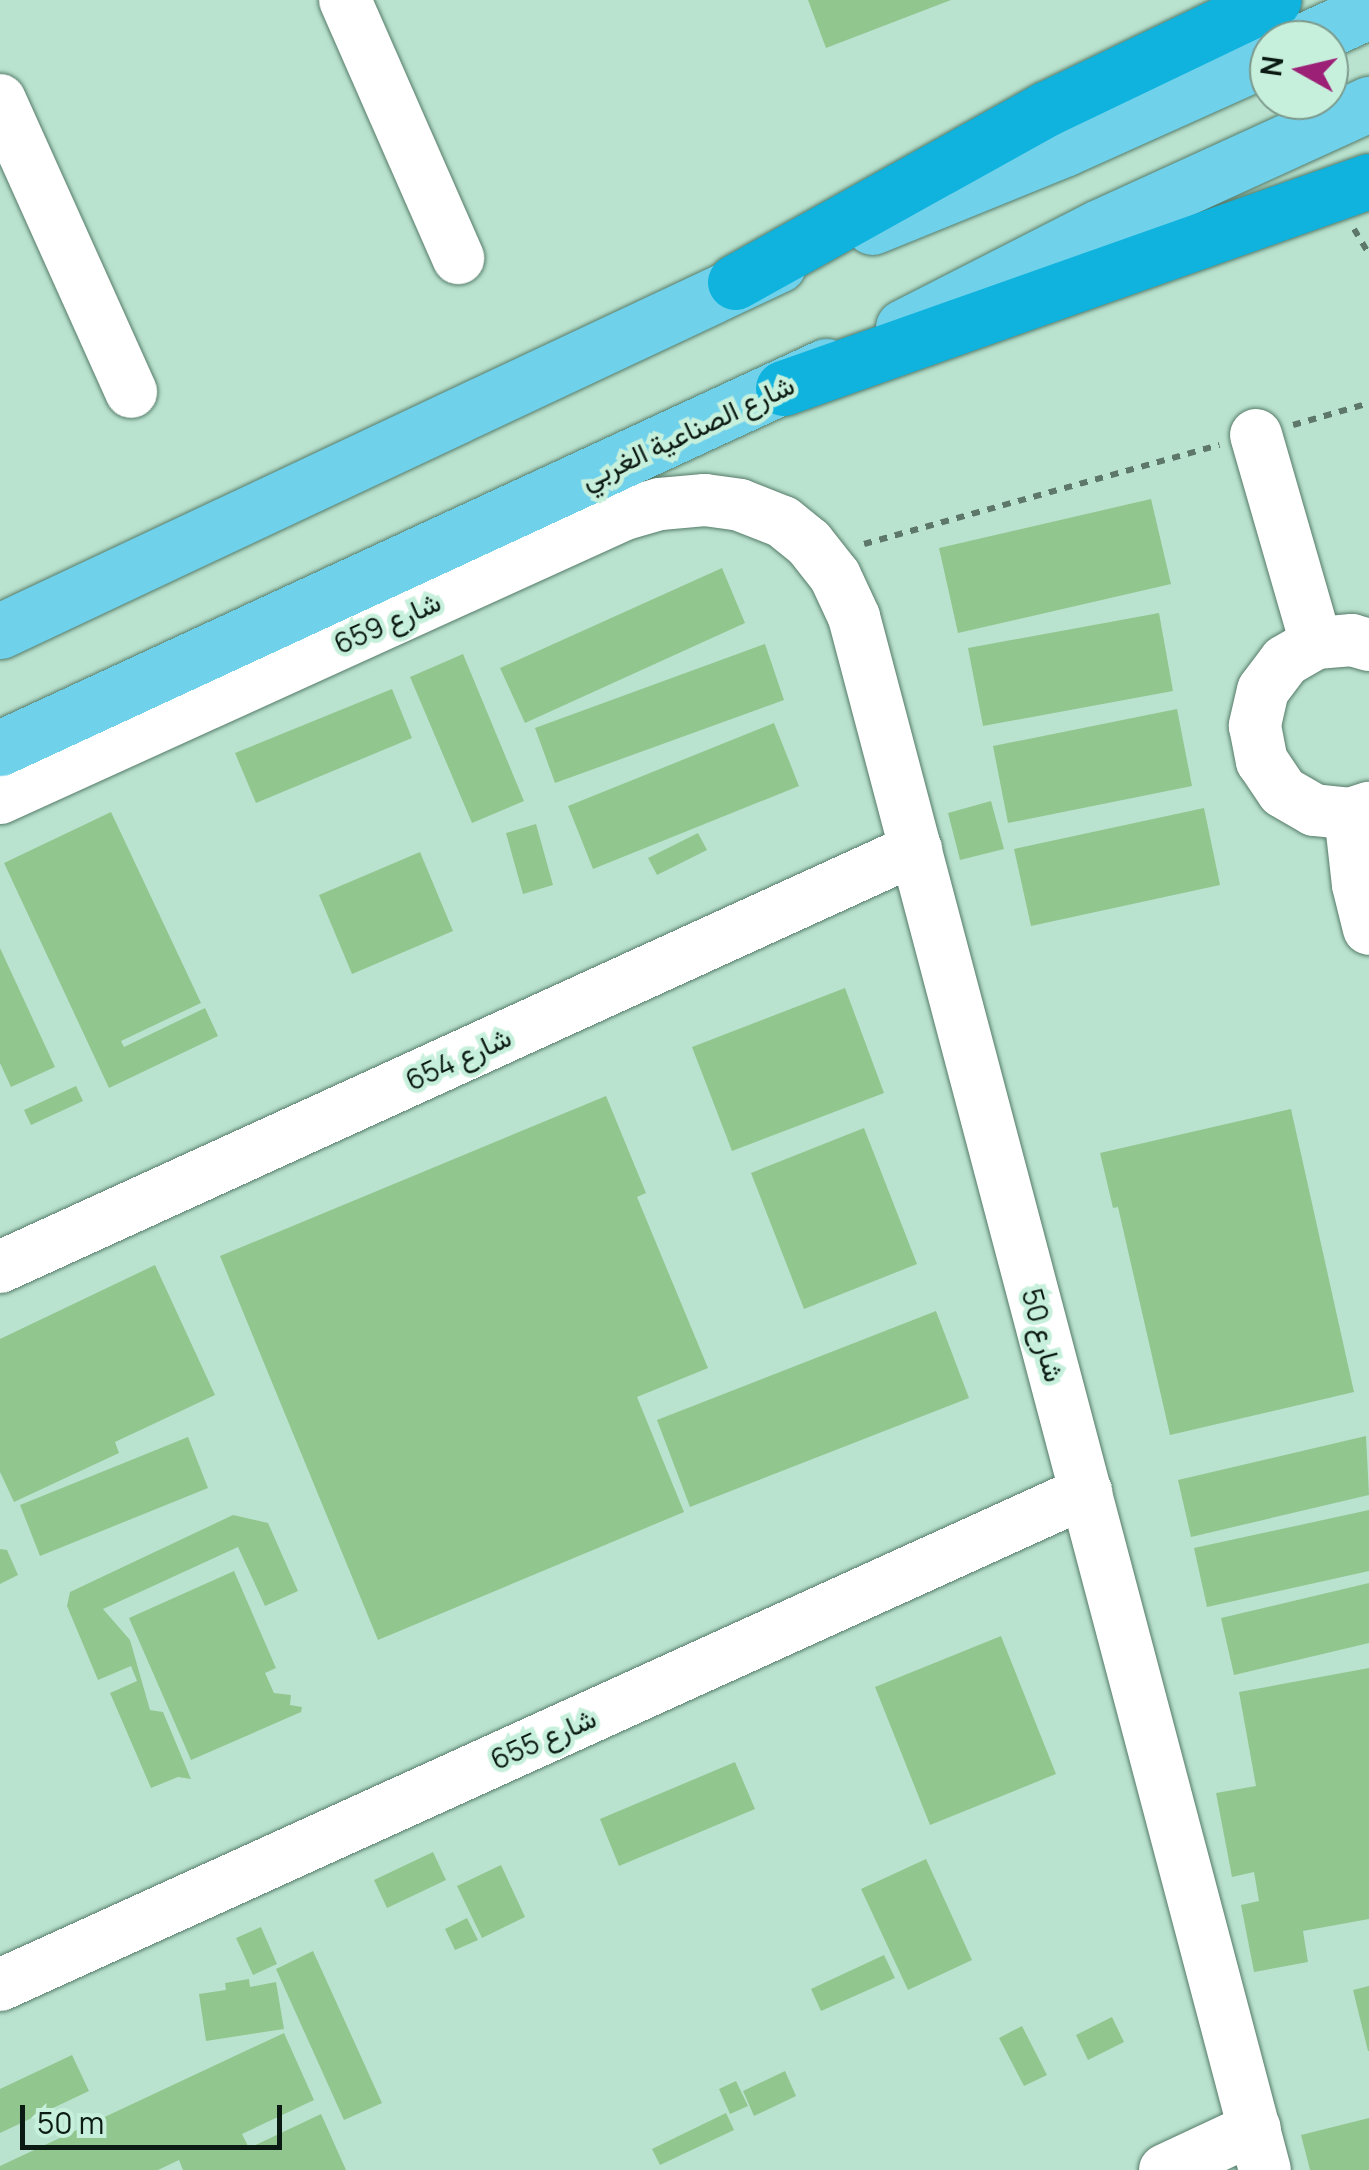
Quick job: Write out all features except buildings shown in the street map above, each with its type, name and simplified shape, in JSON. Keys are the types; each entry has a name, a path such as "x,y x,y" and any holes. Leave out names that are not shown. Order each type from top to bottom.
{"highway":[{"path":"735,282 1048,108 1273,0"},
{"path":"783,388 1360,202"}],"main road":[{"path":"0,631 735,282 1064,149 1249,65"},
{"name":"شارع الصناعية الغربي","path":"0,748 783,388 1099,227 1369,104"}],"street":[{"path":"345,0 458,258"},
{"path":"0,100 131,392"},
{"path":"1256,435 1316,643"},
{"name":"شارع 659","path":"0,798 625,514 660,504 705,500 740,505 801,539"},
{"name":"شارع 50","path":"801,539 835,576 854,616 1260,2149"},
{"path":"1369,646 1352,640 1316,643 1285,661 1263,690 1255,726 1262,762 1283,792 1314,810 1360,811 1358,885 1369,929"},
{"name":"شارع 654","path":"0,1267 916,849"},
{"name":"شارع 655","path":"0,1985 1086,1492"},
{"path":"1166,2170 1260,2149"}],"path":[{"path":"1360,202 1369,254"},
{"path":"801,539 1256,435 1369,403"}]}
